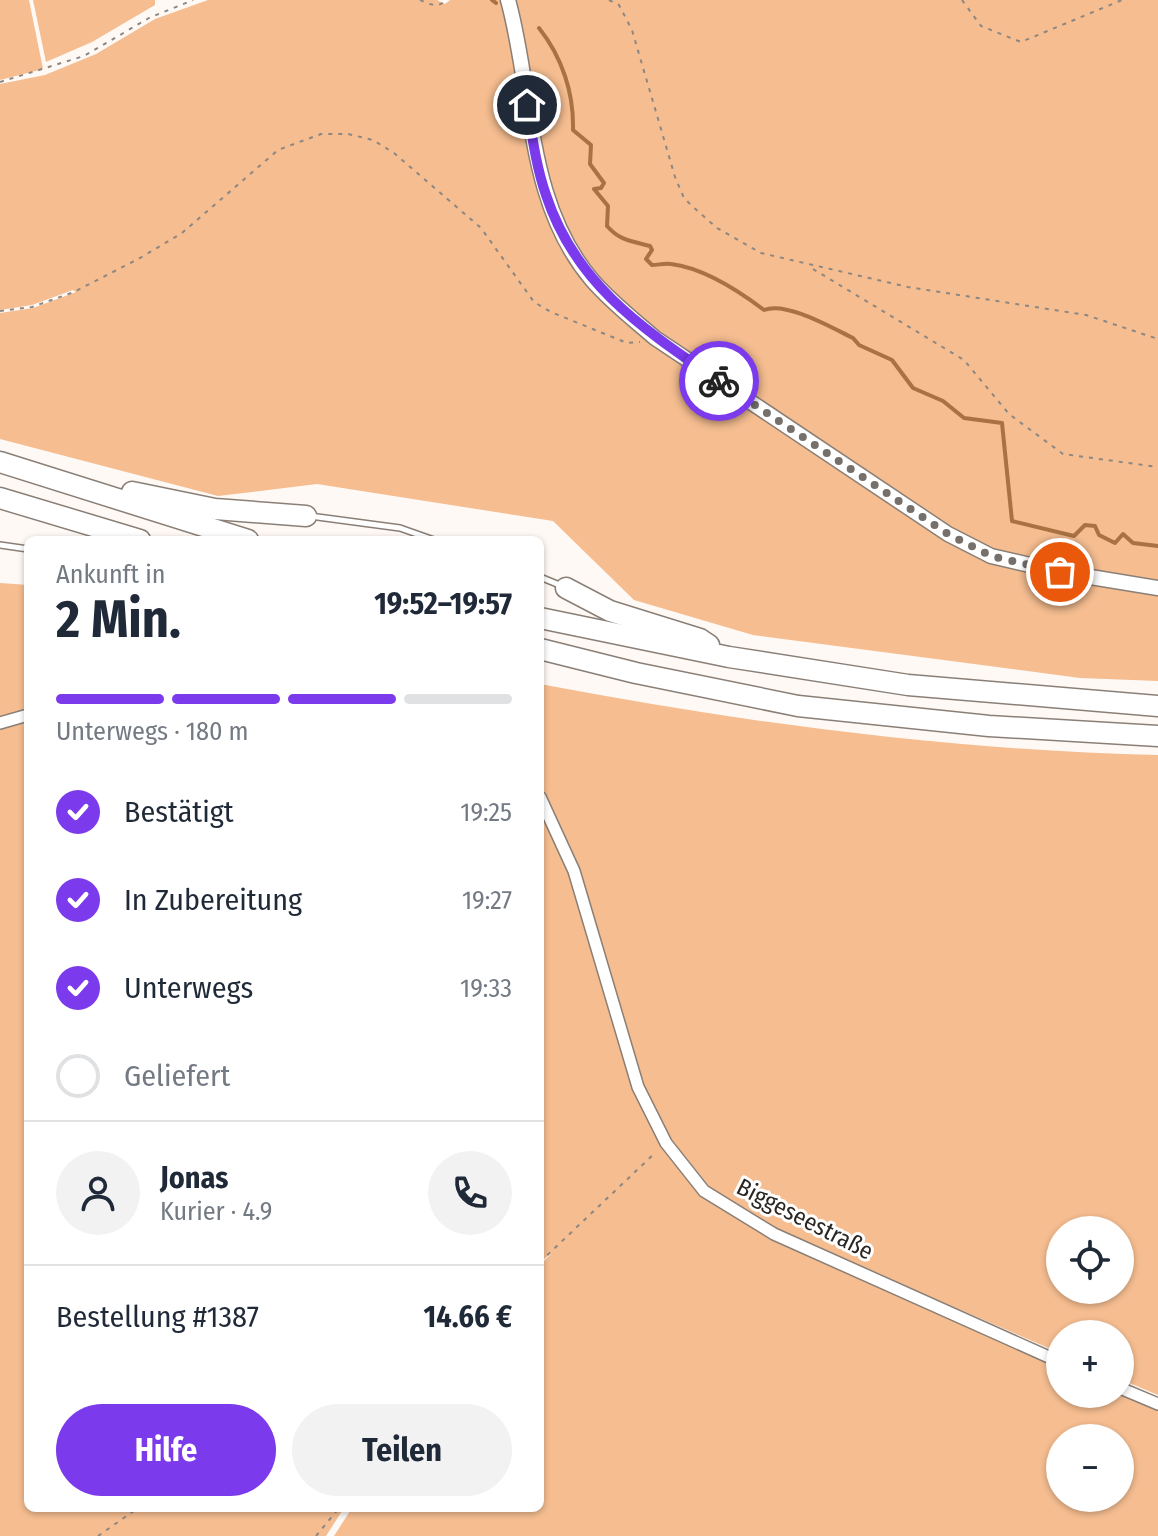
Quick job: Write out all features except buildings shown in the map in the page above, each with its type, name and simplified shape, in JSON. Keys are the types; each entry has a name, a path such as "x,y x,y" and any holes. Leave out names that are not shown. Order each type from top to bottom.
{"highway":[{"path":"0,462 236,536"},
{"path":"90,489 112,488 215,509 306,516"},
{"path":"0,498 127,536"},
{"path":"566,588 610,611 700,639 729,657"},
{"path":"544,619 729,657 908,685 1158,706"},
{"path":"544,650 636,673 798,706 989,726 1158,736"}],"street":[{"path":"508,0 533,144 551,209 573,253 590,278 614,304 655,338 948,534 991,556 1060,572 1158,588"},
{"path":"0,723 24,716"},
{"name":"Biggeseestraße","path":"544,806 574,871 638,1087 666,1143 704,1191 774,1234 1046,1356"},
{"path":"1134,1394 1158,1404"}],"lane":[{"path":"306,516 400,528 423,536"},
{"path":"0,545 24,548"},
{"path":"544,579 566,588"}],"path":[{"path":"0,82 84,56 149,18 193,0"},
{"path":"420,0 433,6 446,0"},
{"path":"610,0 619,5 632,30 684,198 717,228 761,253 808,266 934,292 1086,315 1158,339"},
{"path":"962,0 981,26 1021,42 1122,0"},
{"path":"0,311 32,307 74,292 161,246 182,233 278,150 321,134 348,134 373,140 394,153 481,228 534,302 627,343 655,338"},
{"path":"808,266 964,360 1009,414 1063,454 1158,467"},
{"path":"544,1258 666,1143"},
{"path":"98,1536 132,1512"},
{"path":"316,1536 336,1512"}],"shaded area":[{"path":"0,0 29,0 43,69 0,80"},
{"path":"33,0 155,0 155,5 92,42 46,62"},
{"path":"208,0 437,0 445,4 450,0 1158,0 1158,681 1080,678 753,635 634,600 553,521 317,484 218,496 0,439 0,313 33,308 76,292 73,290 32,305 0,310 0,84 45,75 96,54 155,19"},
{"path":"0,583 24,585 24,712 0,720"},
{"path":"544,685 693,711 925,741 1158,755 1158,1395 1134,1385 1134,1320 1046,1320 1046,1347 776,1230 701,1193 772,1235 1046,1359 1046,1408 1134,1408 1134,1399 1158,1410 1158,1536 334,1536 349,1512 544,1512 544,1261 552,1253 544,1259"},
{"path":"24,719 24,1512 341,1512 326,1536 0,1536 0,726"}],"waterway":[{"path":"492,0 496,3"},
{"path":"539,28 565,76 573,130 591,145 590,164 604,183 601,188 594,189 608,206 607,226 622,238 650,246 652,250 646,259 652,265 671,264 696,270 732,288 764,310 784,309 821,322 892,360 913,388 943,401 964,418 1002,423 1012,521 1074,536 1085,525 1095,526 1099,535 1115,543 1123,534 1133,543 1158,546"}],"way so far":[{"path":"719,381 948,534 991,556 1060,572"}],"route":[{"path":"527,105 533,144 547,197 561,231 590,278 614,304 655,338 719,381"}]}
